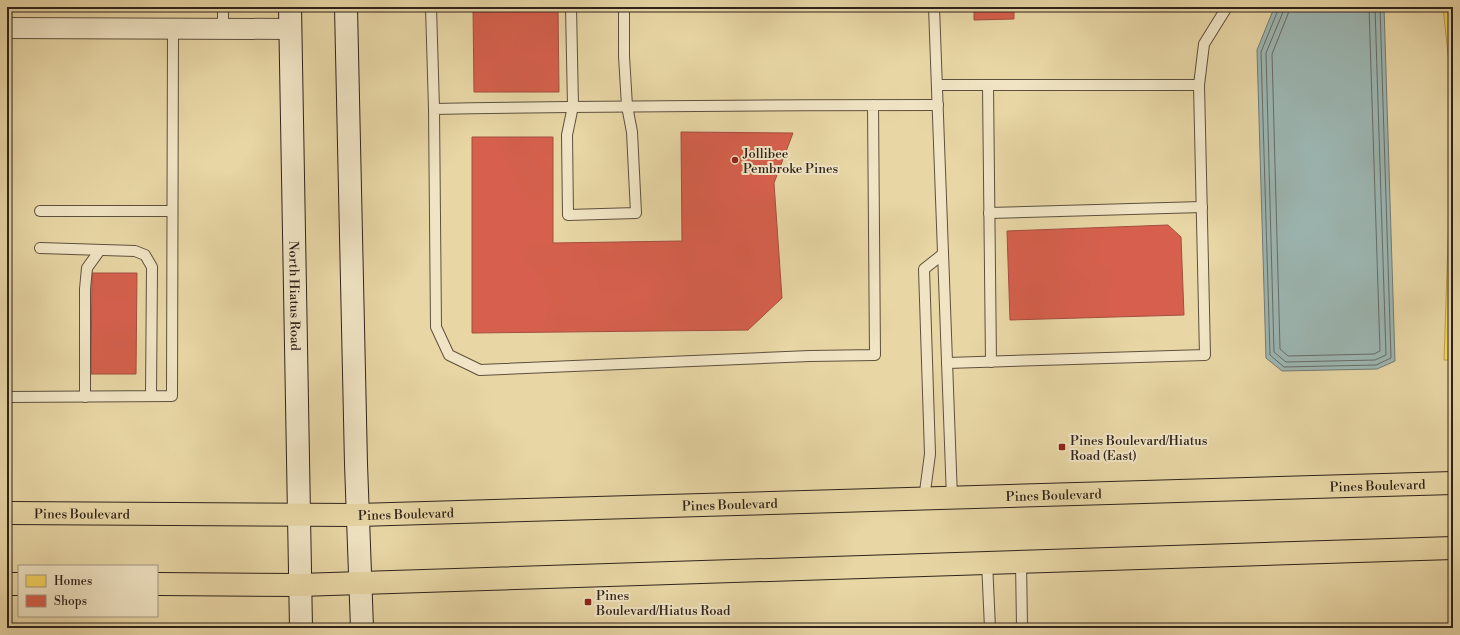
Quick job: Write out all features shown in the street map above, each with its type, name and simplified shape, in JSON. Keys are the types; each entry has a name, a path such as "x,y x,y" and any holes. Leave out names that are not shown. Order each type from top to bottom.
{"highway":[{"name":"Pines Boulevard","path":"7,513 358,515 1453,483"},
{"path":"158,584 300,585 1453,548"},
{"path":"7,584 18,584"}],"main road":[{"name":"North Hiatus Road","path":"290,7 301,628"},
{"path":"346,7 362,628"}],"street":[{"path":"7,28 291,29"}],"lane":[{"path":"223,7 223,28"},
{"path":"431,7 434,109 436,327 448,355 480,370 802,356 875,355 873,105"},
{"path":"571,7 573,106 567,135 568,215 636,213 632,132 627,106 624,56 624,7"},
{"path":"934,7 952,498"},
{"path":"947,363 1205,355 1199,85 1204,44 1227,7"},
{"path":"7,397 172,396 173,28"},
{"path":"937,85 1199,85"},
{"path":"988,85 992,362"},
{"path":"434,109 573,106 938,105"},
{"path":"990,212 1202,207"},
{"path":"40,211 172,211"},
{"path":"40,248 135,251 145,255 152,267 151,396"},
{"path":"85,397 85,289 87,268 100,250"},
{"path":"924,498 930,454 924,269 943,254"},
{"path":"1020,561 1022,628"},
{"path":"987,562 990,628"}],"water":[{"path":"1273,7 1384,7 1395,361 1377,369 1282,371 1266,358 1257,50 1274,8"}],"building: Homes":[{"path":"1443,7 1453,7 1453,101"},
{"path":"1452,123 1453,360 1444,360"}],"building: Shops":[{"path":"473,7 558,7 559,92 474,92"},
{"path":"974,7 1014,7 1014,19 974,20"},
{"path":"681,132 793,133 774,183 782,298 748,330 472,333 472,137 553,137 553,243 682,241"},
{"path":"1168,225 1181,237 1184,315 1010,320 1007,231"},
{"path":"92,273 137,273 136,374 91,374"}],"place":[{"name":"Jollibee Pembroke Pines","path":"735,160"},
{"name":"Pines Boulevard/Hiatus Road (East)","path":"1062,447"},
{"name":"Pines Boulevard/Hiatus Road","path":"588,602"}]}
